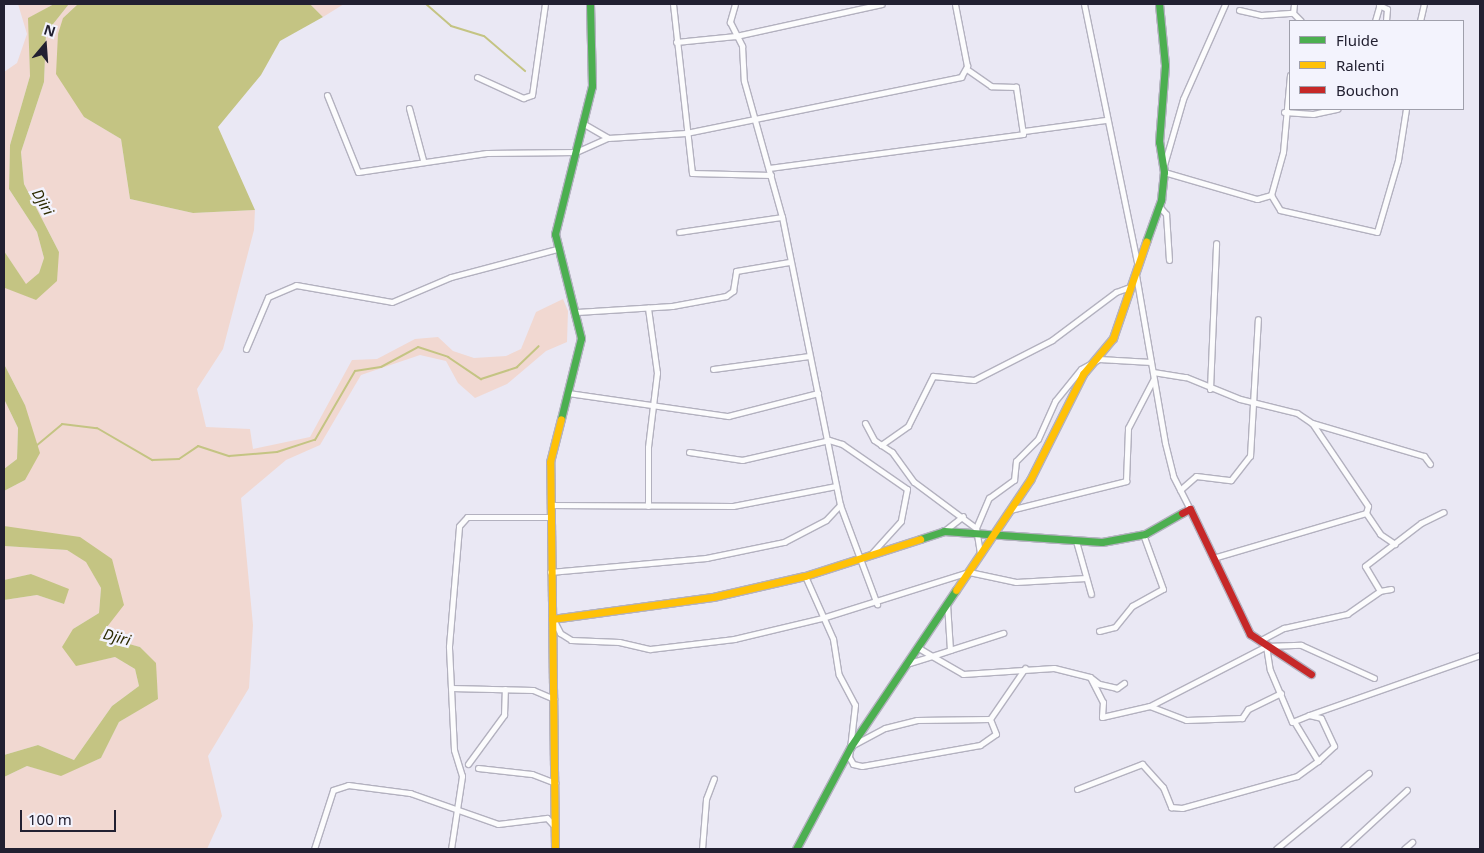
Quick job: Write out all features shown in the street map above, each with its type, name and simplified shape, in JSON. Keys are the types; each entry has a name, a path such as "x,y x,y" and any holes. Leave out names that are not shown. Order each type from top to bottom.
{"street":[{"path":"477,77 523,98 532,95 545,4"},
{"path":"555,849 556,783 549,572 553,443 580,354 577,312 557,249 559,206 584,124 594,63 590,4"},
{"path":"672,4 692,173 770,175"},
{"path":"735,4 730,18 743,51 744,81 757,120 782,217 789,262 829,440 840,505 858,558 877,604"},
{"path":"676,42 736,36 882,4"},
{"path":"955,4 968,70 991,86 1016,87 1024,131"},
{"path":"1084,4 1106,120 1137,262"},
{"path":"1159,4 1165,65 1159,142 1164,168"},
{"path":"796,849 851,746 904,665 980,556 991,535 1010,510 1069,410 1084,374 1099,358 1113,338 1137,262 1160,206 1164,168 1183,99 1224,4"},
{"path":"1293,13 1294,4"},
{"path":"1420,20 1424,4"},
{"path":"1375,20 1380,5 1387,9 1386,20"},
{"path":"1239,10 1269,16 1293,13"},
{"path":"1293,13 1300,20"},
{"path":"327,95 358,172 423,160 511,151 576,152 608,138 686,133 757,120 961,78 968,70"},
{"path":"1289,81 1284,112 1283,152 1271,195 1280,210 1377,232 1406,126 1406,110"},
{"path":"409,108 423,160"},
{"path":"1284,112 1313,114 1332,110"},
{"path":"769,168 900,154 1020,136 1024,131 1106,120"},
{"path":"584,124 608,138"},
{"path":"1164,168 1257,199 1271,195"},
{"path":"1160,206 1166,214 1169,260"},
{"path":"679,232 782,217"},
{"path":"1210,389 1216,243"},
{"path":"246,349 268,297 296,285 392,302 451,277 513,264 557,249"},
{"path":"577,312 648,308 726,296 733,291 736,271 789,262"},
{"path":"1135,272 1153,379 1172,472 1243,623 1256,639 1311,674"},
{"path":"881,445 908,426 934,376 974,380 1052,340 1116,292 1130,287"},
{"path":"648,308 657,373 648,447 648,506"},
{"path":"1180,490 1196,476 1231,480 1244,467 1250,456 1258,319"},
{"path":"713,369 809,356"},
{"path":"980,556 977,530 989,498 1014,480 1016,461 1048,425 1056,401 1081,369 1099,358 1151,362"},
{"path":"1153,372 1192,379 1210,389 1297,413 1312,423 1389,444 1424,456 1430,464"},
{"path":"1010,510 1126,481 1128,428 1153,379"},
{"path":"568,393 654,408 738,416 818,393"},
{"path":"865,423 881,445 892,452 914,482 963,516 977,530"},
{"path":"1312,423 1368,506 1366,513 1380,534 1394,544"},
{"path":"689,452 752,459 829,440 906,484 908,501 901,521 870,555"},
{"path":"550,505 733,506 836,486"},
{"path":"1181,514 1184,498"},
{"path":"549,572 706,558 763,547 816,526 840,505"},
{"path":"552,619 696,600 805,576 944,531 977,530 991,535 1102,542 1144,534 1190,509"},
{"path":"1380,591 1365,566 1394,544 1444,512"},
{"path":"1213,558 1366,513"},
{"path":"944,531 963,516"},
{"path":"451,849 462,776 454,750 449,637 461,520 550,517"},
{"path":"1099,631 1115,626 1132,606 1163,589 1144,534"},
{"path":"1076,541 1091,594"},
{"path":"552,619 560,633 571,640 619,642 650,649 734,639 822,618 877,604 969,572 1016,582 1086,578"},
{"path":"805,576 832,639 839,675 854,705 851,746 853,764 862,766 980,745 996,734 990,719"},
{"path":"1256,639 1347,614 1380,591 1391,589"},
{"path":"947,604 950,650"},
{"path":"904,665 1003,634"},
{"path":"1090,677 1103,702 1102,717 1150,706 1266,646 1301,645 1374,678"},
{"path":"1266,646 1281,694 1295,723 1318,761"},
{"path":"917,648 963,674 1025,668 1066,669 1090,677 1099,684 1117,688 1124,683"},
{"path":"1295,723 1309,715 1480,654"},
{"path":"990,719 1025,668"},
{"path":"451,688 536,691 554,699"},
{"path":"468,764 504,715 505,689"},
{"path":"1150,706 1186,720 1242,718 1248,710 1281,694"},
{"path":"1077,789 1142,764 1163,787 1171,807 1182,808 1297,776 1318,761 1334,746 1325,721 1309,715"},
{"path":"851,746 885,728 917,720 990,719"},
{"path":"478,768 532,774 556,783"},
{"path":"1276,849 1370,773"},
{"path":"702,849 706,799 714,778"},
{"path":"314,849 329,799 339,787 392,788 504,825 547,818 555,827"},
{"path":"1343,849 1407,790"},
{"path":"1404,849 1412,842"}],"shaded area":[{"path":"18,4 54,4 29,18 30,76 10,145 9,189 37,232 44,258 39,273 26,285 4,251 4,72 17,63 27,34"},
{"path":"54,4 69,4 46,33 44,82 21,152 24,184 59,252 57,281 36,300 5,288 4,251 26,284 39,273 44,258 37,232 9,189 10,145 30,76 28,18"},
{"path":"69,4 78,4 63,18 84,117 121,139 130,199 193,213 255,210 254,230 223,349 197,389 206,427 250,429 253,449 310,437 352,360 377,359 415,339 438,337 453,351 474,358 506,356 521,349 536,312 563,299 568,311 567,342 546,351 507,384 475,398 458,383 446,361 420,355 361,375 320,445 286,460 241,498 253,625 249,688 208,756 222,816 207,849 4,849 4,777 27,766 61,775 101,758 119,722 158,698 155,663 140,647 100,637 112,559 4,526 4,491 25,480 25,405 4,364 4,286 36,300 59,252 24,184 21,152 44,82 46,33"},
{"path":"78,4 310,4 323,17 280,41 261,75 218,127 255,210 193,213 130,199 121,139 84,117 56,74 58,34 63,18"},
{"path":"310,4 344,4 323,17"},
{"path":"4,364 25,405 40,453 25,480 4,491 4,469 17,459 18,428 4,399"},
{"path":"4,399 18,428 17,459 4,469"},
{"path":"4,526 80,537 112,559 124,605 100,636 140,647 156,663 158,699 119,722 101,758 61,776 27,766 4,777 4,755 38,745 74,760 112,706 139,686 135,669 115,657 76,666 62,647 73,629 99,613 101,588 86,562 67,550 4,546"},
{"path":"4,546 67,550 86,561 101,588 99,613 73,629 76,665 115,657 135,669 139,686 112,706 74,760 38,745 4,755 4,600 37,595 64,604 32,574 4,580"},
{"path":"31,574 69,589 64,604 37,595 4,600 4,580"}],"waterway":[{"path":"426,4 451,26 484,36 525,71"},
{"path":"36,446 62,424 97,428 152,460 179,459 198,446 229,456 277,452 315,440 355,371 381,367 418,347 448,357 481,379 517,367 539,346"}],"traffic: fast":[{"path":"561,419 581,338 555,234 592,86 590,4"},
{"path":"1146,242 1161,200 1164,172 1159,142 1165,65 1159,4"},
{"path":"920,539 944,531 1102,542 1145,534 1182,513"},
{"path":"796,849 851,746 956,590"}],"traffic: slow":[{"path":"956,590 1030,480 1083,374 1113,338 1146,242"},
{"path":"555,849 550,462 561,419"},
{"path":"552,619 713,597 805,576 920,539"}],"traffic: jam":[{"path":"1182,513 1190,509 1250,634 1311,674"}],"water label":[{"name":"Djiri","path":"43,202"},
{"name":"Djiri","path":"117,637"}]}
